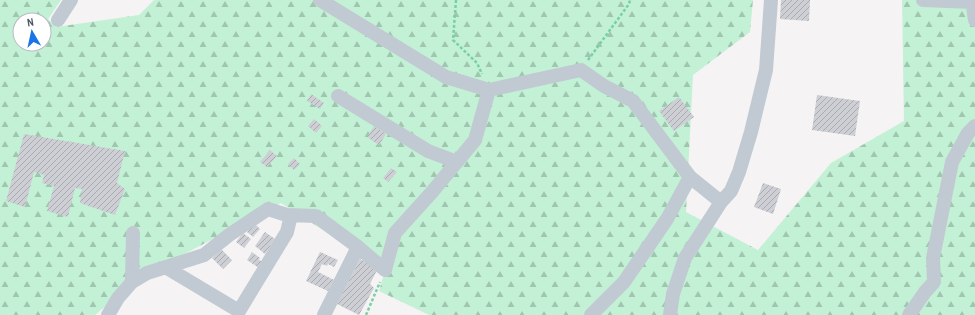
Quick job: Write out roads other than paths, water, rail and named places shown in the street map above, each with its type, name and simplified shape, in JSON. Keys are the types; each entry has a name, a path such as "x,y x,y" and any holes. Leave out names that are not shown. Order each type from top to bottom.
{"street":[{"path":"58,20 71,0"},
{"path":"320,0 446,77 489,90 581,70 604,86 633,101 690,177 721,202"},
{"path":"670,315 673,294 685,258 721,202 731,191 739,172 751,132 766,70 771,0"},
{"path":"924,0 972,1 975,20"},
{"path":"108,315 118,298 132,282 148,273 204,256 229,235 268,209 291,215 316,216 358,247 385,270 395,232 432,192 475,140 489,90"},
{"path":"338,96 428,151 457,162"},
{"path":"909,315 934,282 933,258 952,162 968,132 975,126"},
{"path":"591,315 624,282 667,219 690,177"},
{"path":"167,268 239,311 287,232 291,215"},
{"path":"132,282 133,233"},
{"path":"324,315 358,247"}]}
